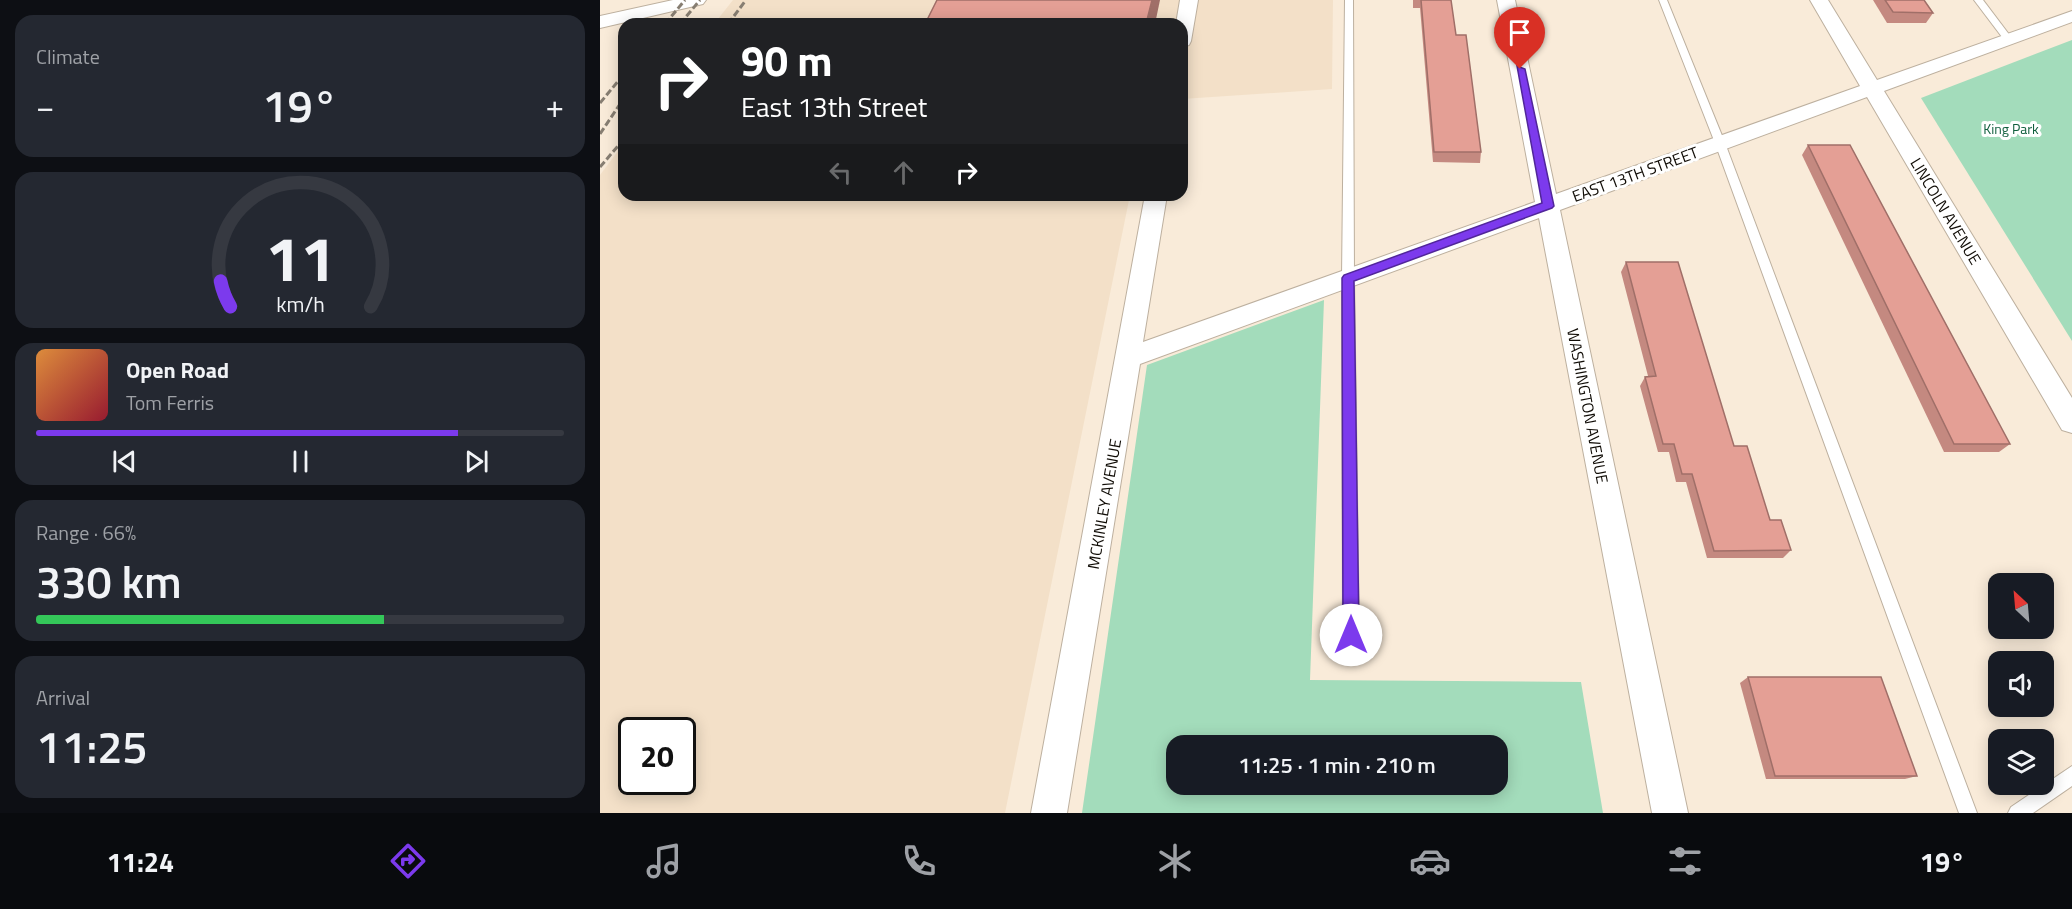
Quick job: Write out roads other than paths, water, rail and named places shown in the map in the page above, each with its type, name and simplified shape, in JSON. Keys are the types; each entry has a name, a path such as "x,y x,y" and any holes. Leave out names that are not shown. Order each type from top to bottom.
{"street":[{"path":"600,22 697,0"},
{"path":"1186,18 1189,0"},
{"name":"WASHINGTON AVENUE","path":"1506,0 1670,813"},
{"name":"LINCOLN AVENUE","path":"1819,0 2072,422"},
{"name":"EAST 13TH STREET","path":"1130,357 2072,16"},
{"name":"MCKINLEY AVENUE","path":"1049,813 1130,357 1155,201"}],"lane":[{"path":"1348,0 1351,635"},
{"path":"1663,0 1720,143 1968,813"},
{"path":"1977,0 2008,39"},
{"path":"2017,813 2072,775"}],"railway":[{"path":"670,18 685,0"},
{"path":"685,18 700,0"},
{"path":"732,18 746,0"},
{"path":"600,103 618,81"},
{"path":"600,134 618,107"},
{"path":"600,167 618,146"}],"park label":[{"name":"King Park","path":"2011,128"}]}
